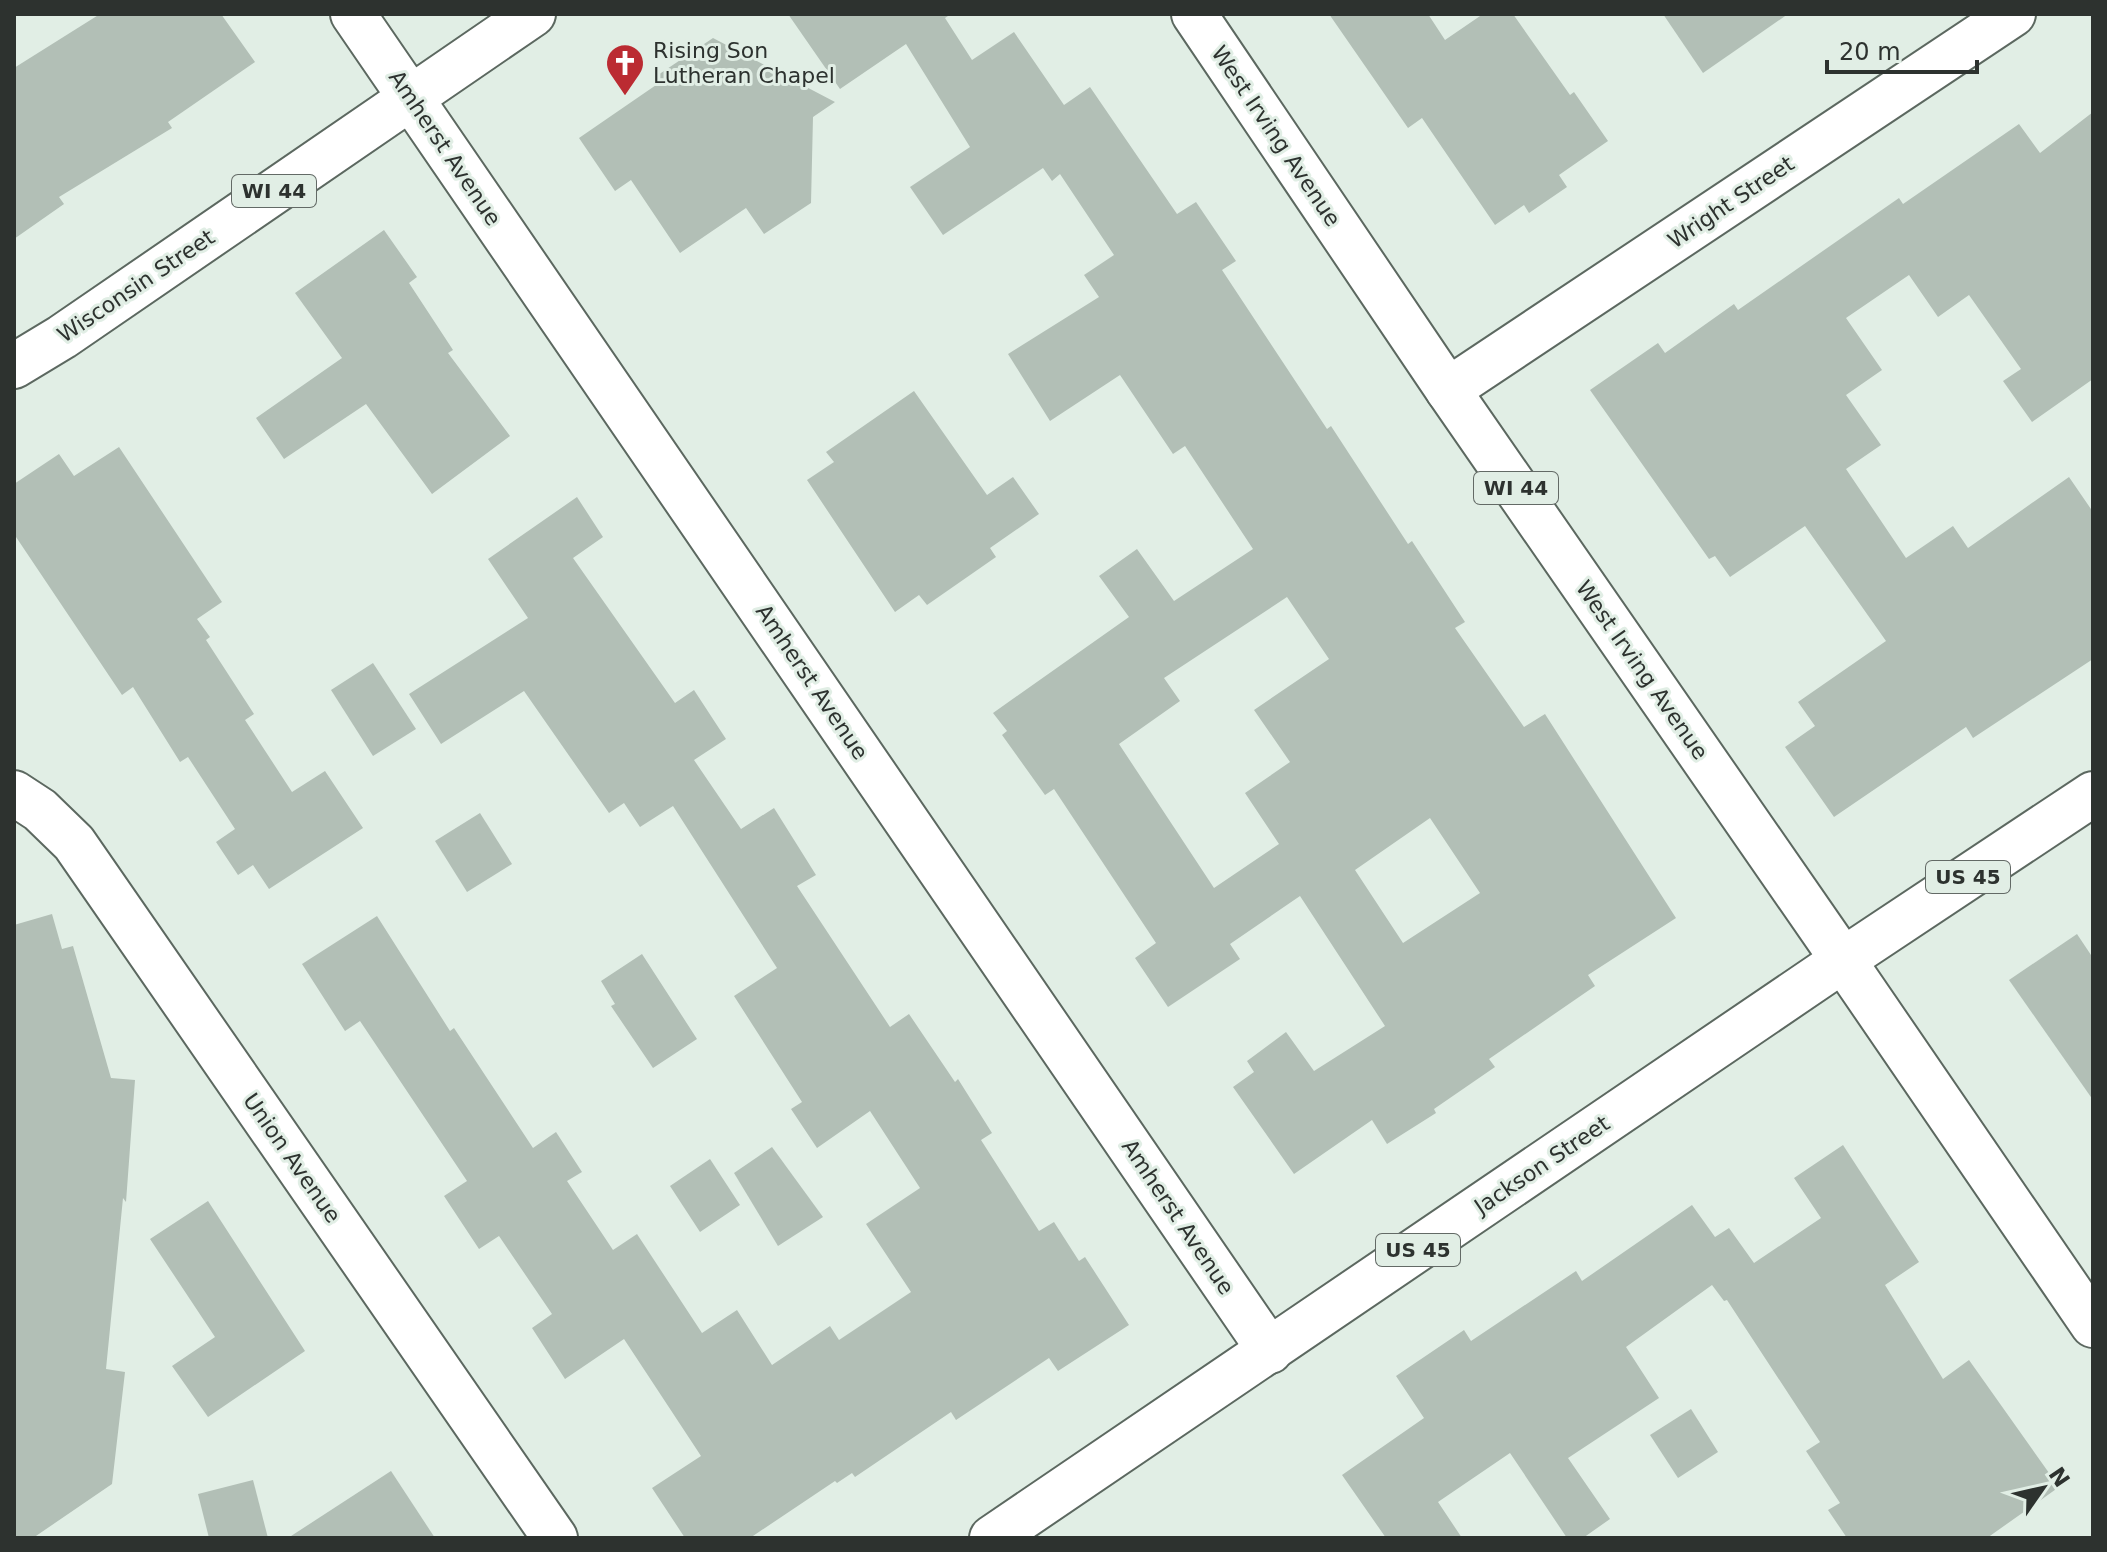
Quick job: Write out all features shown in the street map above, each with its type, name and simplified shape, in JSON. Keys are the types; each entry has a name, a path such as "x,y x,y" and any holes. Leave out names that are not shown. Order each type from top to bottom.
{"street":[{"name":"Amherst Avenue","path":"353,14 1270,1351"},
{"name":"Wisconsin Street","path":"14,366 75,328 533,14"},
{"name":"West Irving Avenue","path":"1194,14 1448,390 2093,1325"},
{"name":"Wright Street","path":"1448,390 2013,14"},
{"name":"Union Avenue","path":"14,793 40,810 74,843 555,1538"},
{"name":"Jackson Street","path":"992,1538 1843,960 2093,794"}],"building":[{"path":"100,14 221,14 255,62 168,122 172,128 59,197 64,204 14,239 14,68"},
{"path":"788,14 951,14 945,18 972,60 1014,32 1064,105 1090,87 1177,214 1196,202 1236,261 1222,270 1327,429 1331,426 1408,544 1412,541 1465,622 1455,628 1524,727 1545,714 1676,918 1588,975 1595,986 1489,1059 1495,1067 1434,1109 1436,1113 1387,1144 1372,1120 1294,1174 1233,1087 1254,1072 1247,1061 1286,1032 1314,1071 1385,1026 1300,896 1230,944 1240,959 1168,1007 1135,958 1156,943 1054,789 1045,795 1002,735 1007,731 993,713 1129,617 1099,576 1137,549 1174,601 1253,549 1185,446 1173,454 1120,375 1050,421 1008,354 1099,297 1084,275 1114,255 1060,174 1052,181 1043,168 943,235 910,187 970,147 906,44 840,89","holes":["1287,597 1329,659 1254,710 1290,762 1245,793 1279,844 1214,888 1119,744 1180,701 1164,678","1430,818 1480,893 1403,943 1355,870"]},
{"path":"1329,14 1428,14 1445,40 1483,14 1513,14 1570,95 1574,92 1608,141 1559,175 1567,187 1529,213 1524,205 1495,225 1422,118 1408,128"},
{"path":"1663,14 1788,14 1703,73"},
{"path":"713,38 835,102 813,117 811,203 764,234 746,208 680,253 631,180 615,191 579,138 659,83 655,77"},
{"path":"2093,112 2093,379 2032,422 2003,381 2021,369 1969,295 1938,317 1909,275 1846,318 1882,370 1846,395 1881,445 1846,469 1906,558 1953,526 1968,548 2069,477 2093,512 2093,659 1973,738 1966,727 1834,817 1785,747 1815,726 1798,702 1886,641 1805,526 1730,577 1715,556 1709,559 1590,390 1658,343 1665,353 1734,304 1738,310 1899,198 1903,204 2019,124 2040,153"},
{"path":"384,230 417,277 409,283 453,350 448,353 510,436 432,494 366,404 284,459 256,418 342,358 295,293"},
{"path":"914,391 987,495 1013,477 1039,514 990,548 996,557 927,605 919,595 895,612 807,480 834,462 826,452"},
{"path":"119,447 222,602 197,619 210,637 206,640 254,714 245,720 292,792 325,771 363,828 269,889 253,865 238,875 216,842 235,829 188,757 180,762 133,687 122,695 14,534 14,484 59,454 74,476"},
{"path":"577,497 603,537 573,558 675,703 694,690 726,739 694,760 741,829 774,808 816,875 797,886 890,1027 909,1014 955,1082 958,1079 992,1133 981,1140 1039,1231 1054,1222 1079,1261 1085,1257 1129,1325 1058,1371 1049,1358 956,1420 951,1412 855,1477 852,1473 837,1483 835,1481 750,1538 685,1538 652,1488 701,1456 624,1339 565,1379 532,1328 552,1314 499,1236 479,1249 444,1196 467,1181 360,1021 345,1031 302,964 377,916 450,1031 454,1028 533,1148 556,1132 582,1172 567,1181 613,1250 637,1234 702,1333 737,1310 772,1365 830,1326 839,1340 911,1292 866,1224 920,1188 870,1111 817,1148 791,1109 802,1102 734,996 777,968 673,806 640,827 624,803 609,813 524,691 441,744 409,694 528,618 488,559"},
{"path":"373,663 416,729 373,756 331,690"},
{"path":"480,813 512,864 467,892 435,841"},
{"path":"52,914 62,949 73,946 111,1078 135,1080 126,1202 123,1198 106,1369 125,1372 112,1484 33,1538 14,1538 14,925"},
{"path":"2077,934 2093,958 2093,1100 2009,980"},
{"path":"642,954 697,1039 653,1068 611,1006 615,1004 601,981"},
{"path":"1843,1145 1919,1262 1885,1285 1943,1379 1969,1360 2059,1487 1987,1538 1847,1538 1828,1510 1840,1503 1806,1451 1820,1442 1727,1300 1724,1301 1712,1285 1626,1347 1659,1398 1568,1458 1610,1519 1583,1538 1567,1538 1510,1453 1438,1502 1462,1538 1386,1538 1342,1475 1424,1418 1396,1376 1464,1330 1471,1341 1576,1271 1582,1281 1692,1205 1715,1237 1729,1228 1754,1263 1821,1218 1794,1178"},
{"path":"772,1147 823,1217 778,1246 734,1173"},
{"path":"710,1159 740,1205 700,1232 670,1186"},
{"path":"208,1201 305,1351 208,1417 172,1366 215,1337 150,1239"},
{"path":"1691,1409 1718,1452 1678,1478 1650,1435"},
{"path":"391,1471 435,1538 288,1538"},
{"path":"253,1480 268,1538 209,1538 198,1494"}],"place":[{"name":"Rising Son Lutheran Chapel","path":"625,97"}]}
